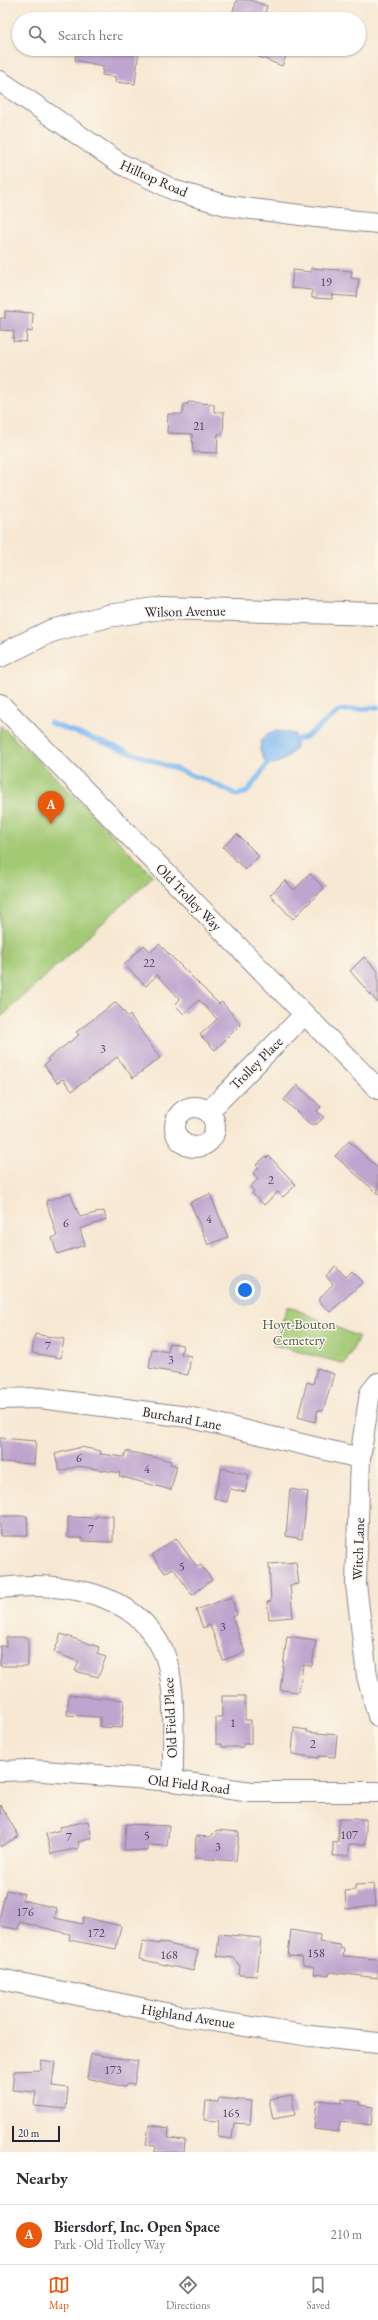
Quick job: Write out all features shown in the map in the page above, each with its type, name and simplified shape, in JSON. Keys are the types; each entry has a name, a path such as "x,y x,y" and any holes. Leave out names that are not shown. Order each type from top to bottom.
{"main road":[{"name":"Wilson Avenue","path":"0,656 51,631 108,616 162,608 378,614"}],"street":[{"name":"Hilltop Road","path":"0,81 121,164 176,191 229,206 378,223"},
{"name":"Old Trolley Way","path":"0,704 378,1089"},
{"name":"Trolley Place","path":"208,1112 304,1015"},
{"name":"Witch Lane","path":"378,1383 370,1393 360,1458 356,1584 378,1716"},
{"name":"Burchard Lane","path":"0,1399 40,1398 188,1417 360,1458"},
{"name":"Old Field Place","path":"0,1588 24,1585 77,1589 118,1603 144,1621 164,1652 171,1684 172,1780"},
{"name":"Old Field Road","path":"0,1771 30,1770 172,1780 252,1792 378,1792"},
{"name":"Highland Avenue","path":"0,1979 156,2012 310,2036 378,2043"}],"green space":[{"path":"0,725 49,771 153,876 0,1018"},
{"name":"Hoyt-Bouton Cemetery","path":"288,1306 359,1337 345,1364 273,1345"}],"water":[{"path":"277,731 295,734 296,747 280,762 266,764 260,750 261,741 268,733"}],"building":[{"path":"237,0 251,0 267,6 265,12 233,12"},
{"path":"76,56 138,56 135,84 115,82 116,77 102,75 103,66 75,60"},
{"path":"257,56 286,56 282,66"},
{"path":"311,268 352,271 351,278 359,279 357,297 332,295 332,299 312,298 312,290 291,288 293,270 311,272"},
{"path":"5,311 33,313 32,332 27,331 26,342 13,341 14,331 0,330 0,318 5,318"},
{"path":"188,402 214,404 214,412 224,412 223,434 218,434 217,453 193,452 192,434 167,433 168,414 183,414 184,404 188,404"},
{"path":"237,834 259,856 245,870 223,847"},
{"path":"310,874 324,888 293,919 270,895 285,880 294,890"},
{"path":"159,944 219,1004 222,1002 239,1022 240,1025 215,1050 200,1035 217,1019 199,1000 184,1014 175,1005 180,999 157,975 146,986 124,965 144,945 151,952"},
{"path":"364,957 378,971 378,1003 350,971"},
{"path":"116,1002 128,1017 130,1015 160,1058 133,1078 117,1057 72,1091 63,1079 57,1083 44,1065 49,1061 47,1059 79,1035 76,1032"},
{"path":"297,1085 321,1107 317,1111 324,1117 317,1124 310,1124 284,1100"},
{"path":"349,1141 378,1168 378,1194 335,1156"},
{"path":"266,1156 267,1158 269,1156 296,1185 283,1197 278,1192 264,1205 252,1193 254,1191 250,1187 258,1179 253,1173 259,1168 256,1165"},
{"path":"70,1193 80,1217 104,1211 106,1220 80,1229 85,1245 57,1254 52,1238 57,1236 46,1201"},
{"path":"210,1194 228,1237 208,1245 190,1202"},
{"path":"335,1266 346,1277 352,1271 363,1282 330,1312 318,1300 333,1284 326,1276"},
{"path":"35,1334 64,1339 61,1358 32,1353"},
{"path":"169,1343 183,1345 181,1354 191,1356 188,1375 149,1368 152,1349 168,1352"},
{"path":"317,1368 334,1374 323,1411 318,1410 315,1422 298,1417 307,1382 313,1384"},
{"path":"0,1438 36,1441 34,1464 0,1462"},
{"path":"81,1447 101,1451 100,1454 124,1457 126,1451 171,1461 170,1464 177,1466 171,1490 119,1476 120,1473 79,1466 59,1471 55,1454"},
{"path":"222,1468 249,1475 245,1492 230,1489 227,1502 214,1498"},
{"path":"290,1489 308,1492 302,1539 286,1536"},
{"path":"0,1516 27,1516 28,1536 0,1536"},
{"path":"96,1516 113,1516 113,1542 82,1541 82,1538 68,1538 68,1517 96,1518"},
{"path":"176,1538 197,1567 201,1565 212,1580 192,1595 173,1568 165,1573 152,1555"},
{"path":"296,1562 299,1584 290,1585 293,1617 269,1619 267,1602 271,1601 269,1564"},
{"path":"231,1597 237,1615 232,1617 245,1652 223,1660 210,1625 203,1628 196,1610"},
{"path":"61,1634 99,1647 97,1654 106,1657 98,1677 75,1671 79,1662 54,1652"},
{"path":"287,1636 316,1640 312,1666 303,1665 299,1692 280,1690"},
{"path":"6,1637 28,1637 28,1666 0,1666 0,1646 6,1646"},
{"path":"69,1695 124,1700 122,1728 100,1727 100,1717 67,1715"},
{"path":"222,1696 245,1696 245,1720 251,1720 251,1744 243,1744 243,1747 222,1747 222,1744 216,1744 216,1717 222,1717"},
{"path":"294,1728 307,1730 307,1732 337,1735 335,1757 319,1756 318,1758 292,1754"},
{"path":"0,1805 19,1836 0,1847"},
{"path":"339,1819 366,1819 366,1844 349,1844 349,1856 333,1856 333,1842 338,1843"},
{"path":"88,1821 92,1838 78,1842 79,1848 51,1854 46,1834 61,1830 60,1827"},
{"path":"126,1824 169,1826 167,1846 148,1845 148,1851 124,1850"},
{"path":"217,1830 239,1832 236,1861 195,1858 196,1836 210,1837"},
{"path":"374,1884 376,1906 346,1909 345,1891 355,1890 355,1885"},
{"path":"6,1890 24,1894 22,1900 57,1908 55,1918 82,1924 83,1917 121,1926 116,1949 69,1940 70,1934 20,1922 18,1929 0,1926 0,1916"},
{"path":"291,1930 320,1935 319,1942 340,1945 340,1948 344,1949 343,1956 378,1959 378,1978 330,1972 329,1976 314,1974 315,1967 303,1965 302,1957 288,1956"},
{"path":"219,1934 261,1938 257,1976 239,1975 240,1966 234,1958 217,1956"},
{"path":"143,1941 159,1944 159,1942 198,1951 193,1971 139,1959"},
{"path":"91,2054 138,2061 134,2085 127,2084 125,2087 87,2078"},
{"path":"41,2060 55,2062 52,2086 68,2088 66,2109 34,2106 36,2092 12,2090 14,2071 40,2070"},
{"path":"292,2095 295,2115 273,2119 269,2099"},
{"path":"219,2098 252,2101 250,2124 234,2123 232,2139 218,2137 219,2121 204,2120 206,2101 218,2102"},
{"path":"342,2099 361,2102 360,2105 373,2107 371,2125 340,2121 338,2132 314,2129 317,2100 342,2103"},
{"path":"149,2125 169,2128 168,2138 185,2140 184,2152 155,2152 156,2146 146,2145"}],"waterway":[{"path":"291,741 306,737 339,711 378,707"},
{"path":"50,723 208,781 237,795 247,792 272,758"}],"place":[{"name":"Biersdorf, Inc. Open Space","path":"51,824"}]}
